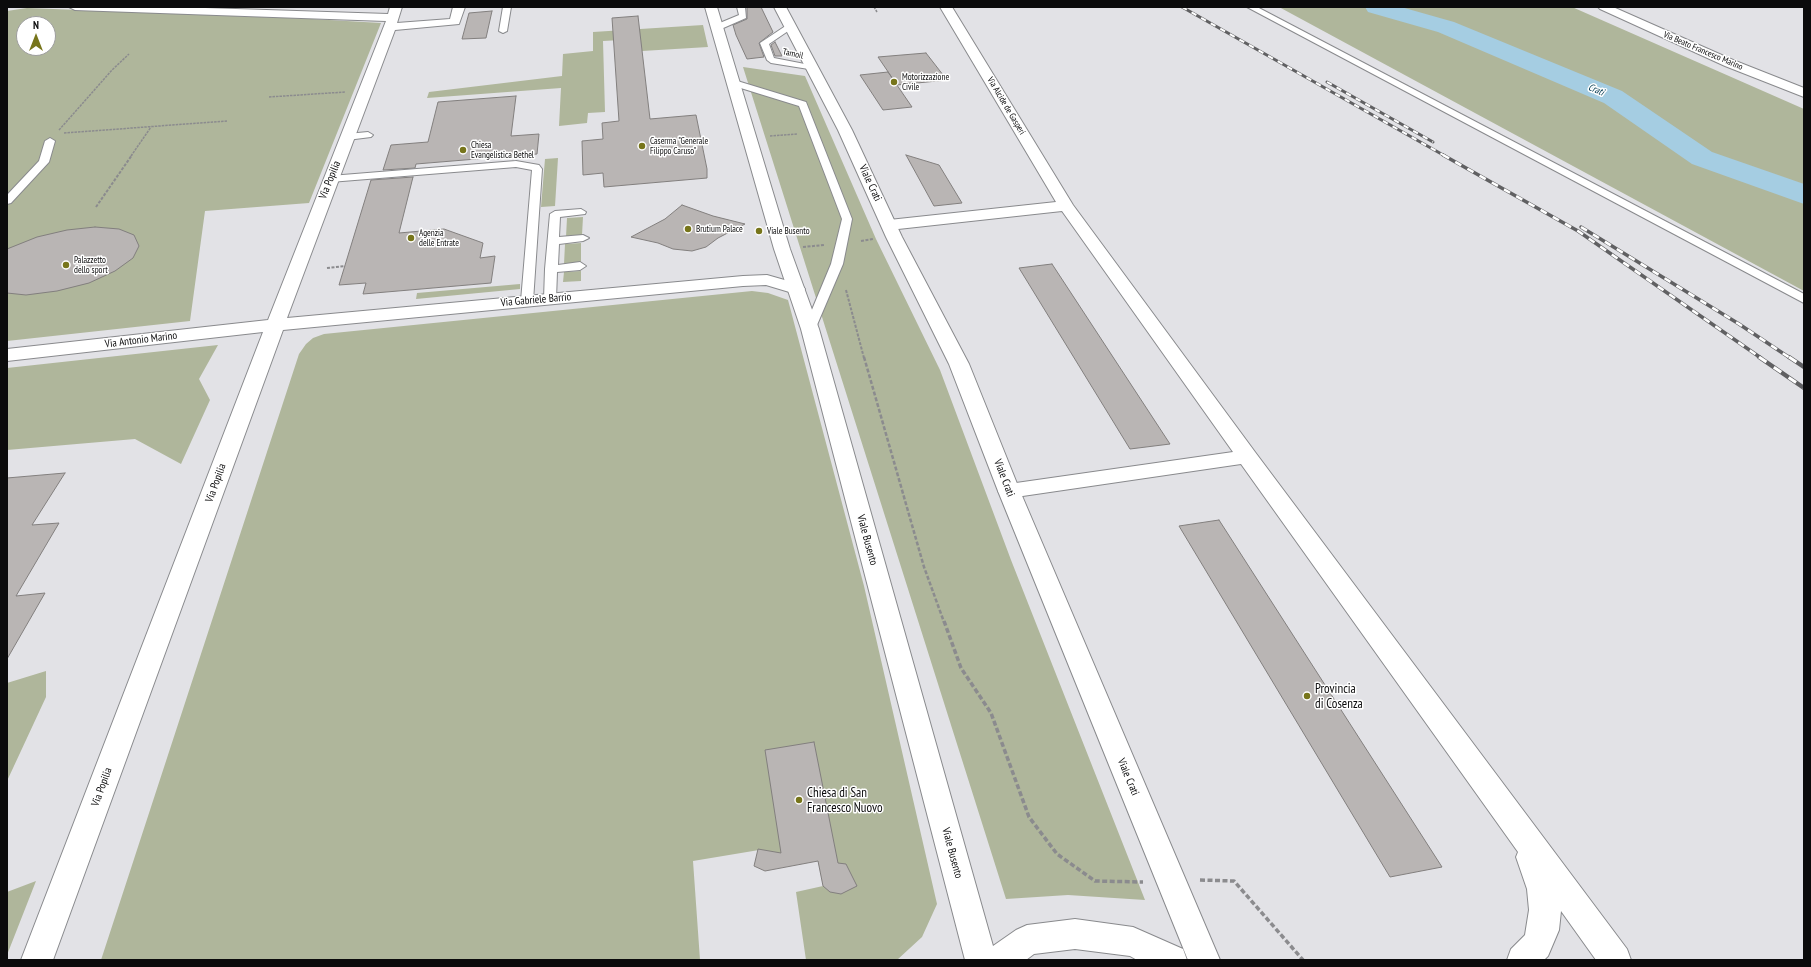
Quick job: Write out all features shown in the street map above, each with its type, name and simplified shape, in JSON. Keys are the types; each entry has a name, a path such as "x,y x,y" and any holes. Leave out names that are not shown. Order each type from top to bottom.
{"street":[{"path":"75,7 218,10 393,17 455,22 460,7"},
{"name":"Viale Busento","path":"711,7 782,249 810,329 981,960"},
{"name":"Viale Crati","path":"780,7 845,130 889,226 959,364 1008,491 1204,960"},
{"name":"Via Alcide de Gasperi","path":"946,7 1066,206 1516,827"},
{"name":"Via Beato Francesco Marino","path":"1604,7 1729,63 1804,93"},
{"name":"Via Popilia","path":"37,960 330,179 393,17"},
{"path":"889,226 1013,208 1066,206"},
{"name":"Via Gabriele Barrio","path":"275,325 743,281 767,280 796,289"},
{"name":"Via Antonio Marino","path":"7,355 275,325"},
{"path":"1008,491 1247,457"},
{"path":"1516,827 1537,869 1543,888 1545,910 1543,930 1537,945 1522,960"},
{"path":"1516,827 1586,918 1615,960"},
{"path":"1000,960 1027,940 1076,934 1133,942 1171,960"}],"lane":[{"path":"503,31 507,7"},
{"path":"718,28 743,16 741,7"},
{"path":"1251,7 1804,300"},
{"name":"Tamoil","path":"790,27 764,44 771,60 812,68"},
{"path":"734,83 803,104 847,219 837,264 810,329"},
{"path":"347,137 368,136"},
{"path":"7,201 44,162 50,141"},
{"path":"330,179 526,164 531,165 537,169 533,191 527,301"},
{"path":"550,299 555,214 581,212"},
{"path":"553,241 583,238"},
{"path":"551,269 580,266"}],"path":[{"path":"874,7 877,12"},
{"path":"129,54 112,70 56,133 227,121"},
{"path":"269,97 346,92"},
{"path":"96,207 152,127"},
{"path":"837,264 847,264 845,288 876,404 924,567 961,668 990,713 1029,817 1057,854 1095,881 1138,882 1171,879 1234,881 1303,960"},
{"path":"327,268 345,266"}],"green space":[{"path":"1279,7 1572,7 1804,109 1804,291"},
{"path":"27,8 381,23 309,203 205,211 190,321 7,341 7,11"},
{"path":"703,25 708,47 642,51 640,39 603,41 605,112 588,113 587,123 559,126 561,88 427,98 429,92 562,76 563,54 593,51 593,32"},
{"path":"743,67 805,76 876,239 940,370 1011,560 1145,900 1068,895 1006,899"},
{"path":"558,158 555,206 541,207 545,159"},
{"path":"583,217 582,235 566,237 567,218"},
{"path":"581,243 581,262 564,264 565,244"},
{"path":"581,271 581,281 563,282 564,272"},
{"path":"520,284 520,289 416,299 417,293"},
{"path":"752,291 768,293 788,300 864,586 937,904 922,937 897,960 806,960 796,892 823,886 818,861 757,867 755,862 759,850 693,861 700,960 101,960 299,354 306,344 313,338 324,334"},
{"path":"218,345 199,379 210,400 181,464 135,439 7,450 7,368"},
{"path":"46,671 46,697 7,781 7,683"},
{"path":"36,881 7,955 7,892"}],"building":[{"path":"747,7 761,7 773,32 759,43 764,57 747,59 736,35 733,25 747,19"},
{"path":"492,11 486,38 462,39 469,13"},
{"name":"Caserma \"Generale Filippo Caruso\"","path":"638,16 650,119 696,115 707,169 707,178 604,187 603,173 583,175 582,141 603,139 602,123 619,121 612,18"},
{"path":"775,42 782,56 775,56 771,45"},
{"path":"926,53 947,80 897,85 878,57"},
{"path":"888,72 912,107 883,110 860,75"},
{"path":"516,96 511,136 539,134 537,154 416,164 415,168 383,170 391,145 428,142 438,102"},
{"path":"906,155 939,165 962,203 934,206"},
{"name":"Agenzia delle Entrate","path":"413,177 399,233 444,229 483,243 480,258 495,256 491,283 363,294 366,283 339,285 371,180"},
{"name":"Brutium Palace","path":"682,205 713,216 745,224 718,238 706,247 692,251 673,249 658,243 631,237 665,219"},
{"name":"Palazzetto dello sport","path":"95,227 119,229 134,235 139,246 133,258 115,271 89,283 57,291 26,295 7,293 7,249 37,237 67,230"},
{"path":"1052,264 1170,444 1130,449 1019,268"},
{"path":"65,473 32,525 59,523 16,596 45,593 7,659 7,478"},
{"name":"Provincia di Cosenza","path":"1219,520 1442,867 1390,877 1179,526"},
{"name":"Chiesa di San Francesco Nuovo","path":"814,742 838,863 846,864 857,886 841,894 830,892 823,886 818,861 765,871 754,866 758,849 781,853 765,750"}],"waterway":[{"name":"Crati","path":"1376,7 1446,27 1613,97 1702,158 1804,195"}],"railway":[{"path":"1182,7 1445,156"},
{"path":"1327,82 1433,142"},
{"path":"1443,155 1578,231 1761,358"},
{"path":"1581,227 1739,324 1790,358"},
{"path":"1759,357 1804,388"},
{"path":"1789,357 1804,367"}],"place":[{"name":"Motorizzazione Civile","path":"894,82"},
{"name":"Caserma \"Generale Filippo Caruso\"","path":"642,146"},
{"name":"Chiesa Evangelistica Bethel","path":"463,150"},
{"name":"Brutium Palace","path":"688,229"},
{"name":"Viale Busento","path":"759,231"},
{"name":"Agenzia delle Entrate","path":"411,238"},
{"name":"Palazzetto dello sport","path":"66,265"},
{"name":"Provincia di Cosenza","path":"1307,696"},
{"name":"Chiesa di San Francesco Nuovo","path":"799,800"}]}
